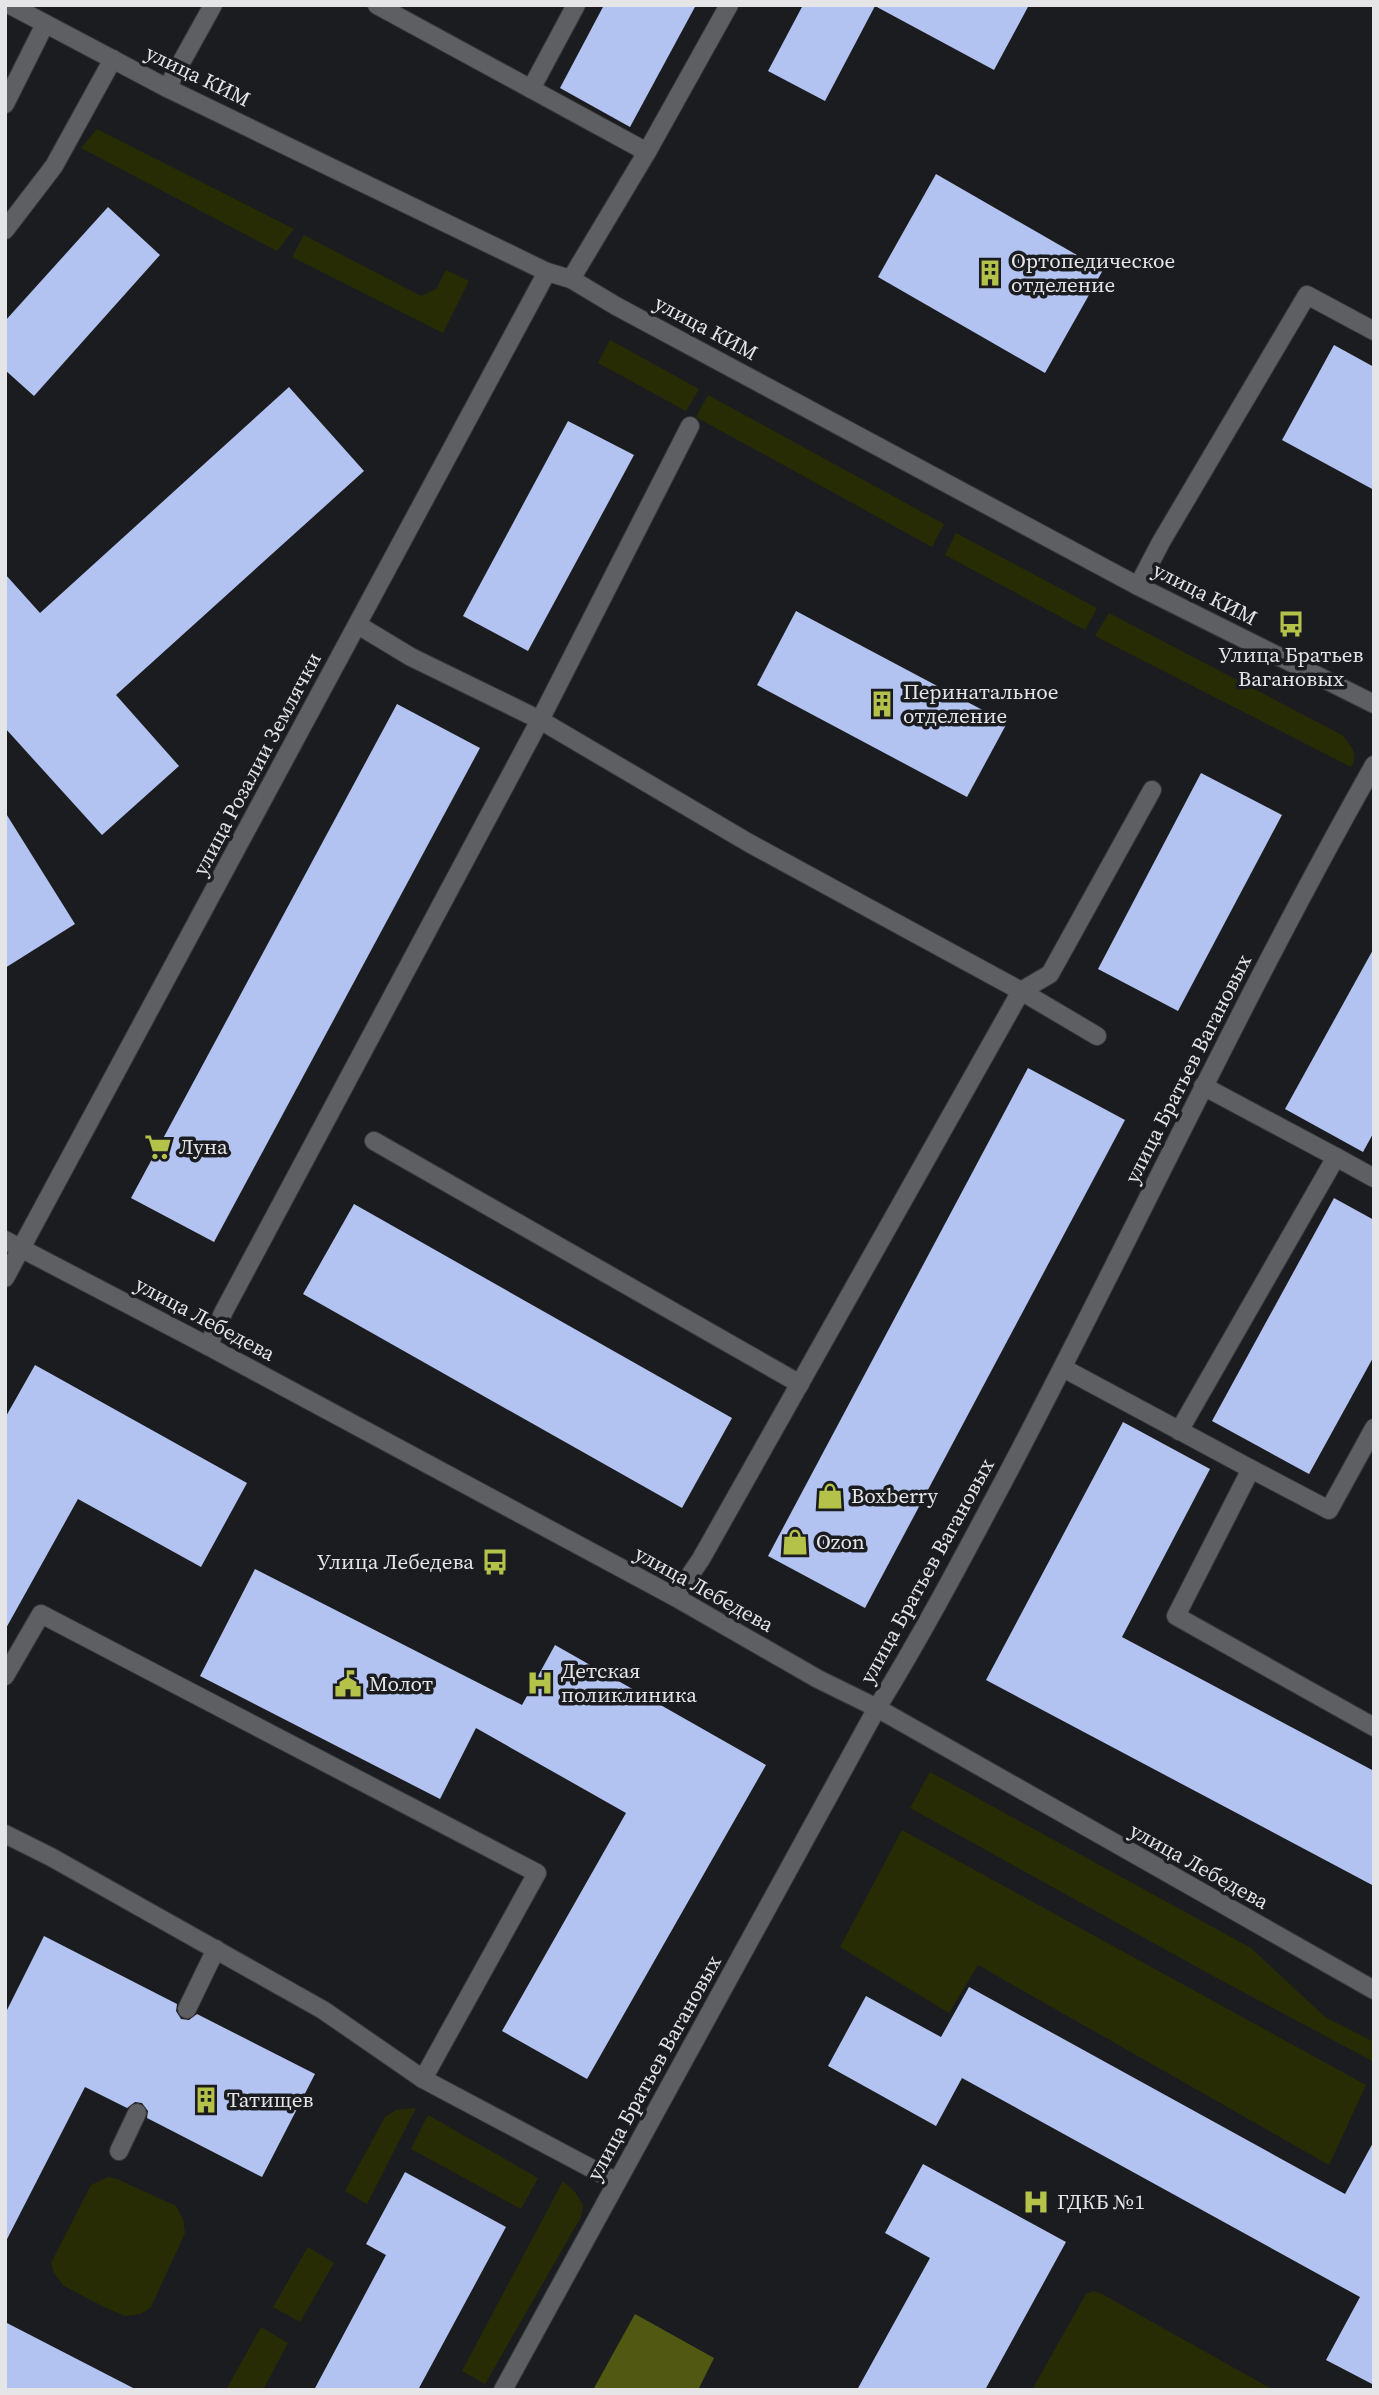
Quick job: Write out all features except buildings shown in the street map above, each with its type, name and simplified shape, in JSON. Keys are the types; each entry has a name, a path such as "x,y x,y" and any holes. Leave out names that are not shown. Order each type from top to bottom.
{"street":[{"name":"улица КИМ","path":"10,5 167,88 547,272 571,279 616,306 1138,586 1374,704"},
{"path":"167,88 213,5"},
{"path":"531,89 576,5"},
{"path":"571,279 647,152 729,5"},
{"path":"382,6 647,152"},
{"path":"5,104 45,23"},
{"path":"5,230 54,166 113,59"},
{"name":"улица Розалии Землячки","path":"5,1278 13,1243 44,1209 547,272"},
{"path":"1138,586 1161,542 1307,295 1374,331"},
{"path":"208,1346 230,1299 540,720 690,426"},
{"path":"358,625 411,657 540,720 749,842 1021,991 1097,1036"},
{"name":"улица Братьев Вагановых","path":"503,2390 877,1708 915,1647 1063,1368 1203,1086 1374,765"},
{"path":"675,1597 701,1559 1021,991 1049,974 1152,790"},
{"path":"1203,1086 1374,1178"},
{"path":"374,1141 800,1384"},
{"path":"1179,1431 1336,1157"},
{"name":"улица Лебедева","path":"13,1243 675,1597 818,1679 877,1708 1374,1990"},
{"path":"1063,1368 1329,1510 1374,1428"},
{"path":"1251,1469 1176,1616 1374,1727"},
{"path":"5,1676 41,1614 537,1873 424,2079"},
{"path":"5,1834 51,1857 323,2010 424,2079 617,2182"},
{"path":"187,2009 216,1949"},
{"path":"119,2151 137,2113"}],"green space":[{"path":"97,129 294,229 277,251 81,148"},
{"path":"304,235 421,296 436,289 446,270 469,281 443,333 292,257"},
{"path":"610,340 699,389 686,411 598,363"},
{"path":"708,395 944,524 932,547 696,417"},
{"path":"956,533 1097,608 1085,630 945,555"},
{"path":"1109,613 1342,735 1354,754 1351,767 1095,636"},
{"path":"930,1772 1251,1948 1325,2017 1374,2042 1374,2062 910,1808"},
{"path":"902,1830 1366,2085 1329,2165 978,1965 949,2013 840,1947"},
{"path":"416,2108 367,2204 345,2191 385,2117 396,2110"},
{"path":"428,2115 538,2178 521,2209 411,2149"},
{"path":"108,2177 176,2206 183,2219 185,2233 151,2307 141,2314 125,2316 64,2286 54,2273 51,2263 91,2185"},
{"path":"563,2181 575,2192 583,2205 581,2217 485,2384 462,2371"},
{"path":"308,2247 334,2263 300,2322 273,2307"},
{"path":"1094,2291 1274,2390 1032,2390 1086,2294"},
{"path":"635,2314 714,2358 698,2390 593,2390"},
{"path":"261,2327 288,2343 263,2390 226,2390"}],"place":[{"name":"Ортопедическое отделение","path":"990,273"},
{"name":"Улица Братьев Вагановых","path":"1291,624"},
{"name":"Перинатальное отделение","path":"882,704"},
{"name":"Луна","path":"158,1147"},
{"name":"Boxberry","path":"830,1496"},
{"name":"Ozon","path":"795,1542"},
{"name":"Улица Лебедева","path":"495,1562"},
{"name":"Детская поликлиника","path":"540,1683"},
{"name":"Молот","path":"348,1684"},
{"name":"Татищев","path":"206,2100"},
{"name":"ГДКБ №1","path":"1036,2202"}]}
